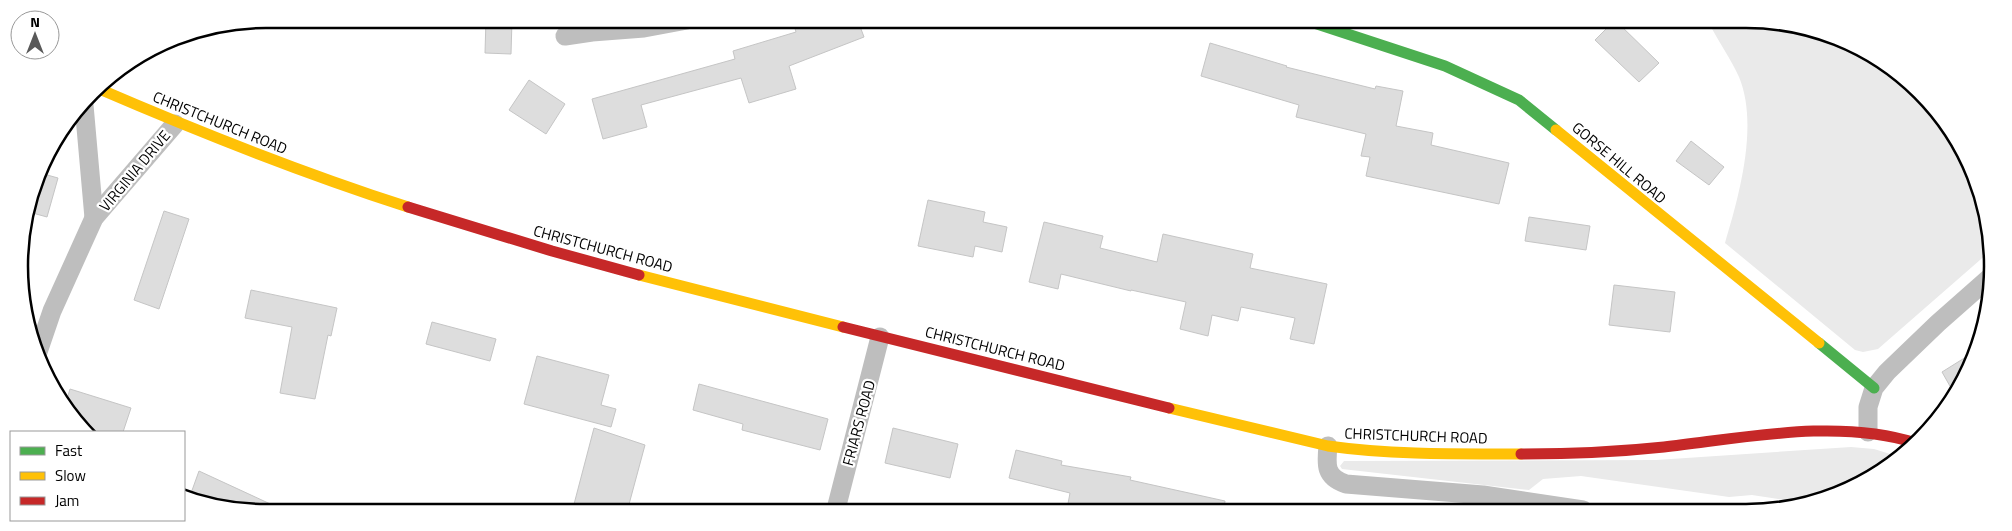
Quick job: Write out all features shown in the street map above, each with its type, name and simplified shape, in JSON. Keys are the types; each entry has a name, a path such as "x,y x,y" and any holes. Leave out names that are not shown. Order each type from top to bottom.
{"main road":[{"name":"GORSE HILL ROAD","path":"1333,28 1445,66 1519,100 1874,388"},
{"name":"CHRISTCHURCH ROAD","path":"104,91 175,124 321,179 487,233 651,279 880,337 1328,446 1398,453 1538,454 1616,451 1768,435 1841,431 1889,434 1908,440"}],"street":[{"path":"565,36 644,28"},
{"name":"VIRGINIA DRIVE","path":"85,112 94,218"},
{"name":"VIRGINIA DRIVE","path":"41,344 52,311 94,218 175,124"},
{"path":"1868,432 1868,407 1874,388 1887,372 1984,282"},
{"name":"FRIARS ROAD","path":"837,504 880,337"},
{"path":"1328,446 1326,464 1332,475 1339,482 1354,486 1399,487 1483,495 1543,504"}],"shaded area":[{"path":"1712,28 1762,28 1793,32 1838,46 1879,68 1915,97 1944,133 1960,160 1972,189 1980,219 1984,256 1878,349 1863,352 1855,350 1725,243 1741,182 1747,138 1745,96 1739,77"},
{"path":"1851,447 1874,449 1891,454 1852,479 1823,491 1785,500 1752,495 1729,497 1581,476 1543,479 1529,490 1342,469 1340,466 1344,461 1656,460"}],"building":[{"path":"486,28 512,28 511,54 485,53"},
{"path":"795,28 861,28 864,37 789,66 796,89 749,103 741,78 641,105 647,127 603,139 592,99 735,59 733,51 796,32"},
{"path":"1607,28 1623,28 1659,63 1639,82 1595,40"},
{"path":"1210,43 1286,67 1375,89 1376,86 1403,91 1396,126 1433,133 1431,145 1509,163 1499,204 1366,176 1370,157 1361,156 1366,134 1296,117 1299,105 1201,76"},
{"path":"529,80 565,104 546,134 509,110"},
{"path":"1691,141 1724,167 1709,185 1676,161"},
{"path":"46,175 58,178 47,217 34,213"},
{"path":"928,200 985,212 983,222 1007,227 1002,252 975,246 973,257 918,246"},
{"path":"164,211 189,219 159,309 134,300"},
{"path":"1529,217 1590,226 1586,250 1525,241"},
{"path":"1044,222 1103,236 1100,248 1157,262 1163,234 1253,254 1250,268 1327,284 1314,344 1290,339 1295,318 1241,307 1238,321 1212,315 1208,336 1180,329 1186,302 1061,274 1058,289 1029,282"},
{"path":"1614,285 1675,292 1670,332 1609,325"},
{"path":"251,290 337,308 331,336 328,335 315,399 280,393 292,327 245,318"},
{"path":"432,322 496,339 490,361 426,344"},
{"path":"537,356 609,375 601,405 616,409 611,427 524,404"},
{"path":"1966,357 1951,387 1942,372"},
{"path":"699,384 828,419 820,450 742,430 743,424 693,410"},
{"path":"70,389 131,408 123,431 94,431 68,397"},
{"path":"594,428 645,445 629,504 574,504"},
{"path":"893,428 958,444 950,478 885,463"},
{"path":"1016,450 1062,461 1061,465 1131,477 1130,480 1225,501 1225,504 1068,504 1070,493 1009,478"},
{"path":"199,471 270,504 219,499 192,492"}],"traffic: fast":[{"path":"1329,28 1445,66 1519,100 1556,130"},
{"path":"1819,343 1874,388"}],"traffic: slow":[{"path":"104,91 251,151 408,207"},
{"path":"1556,130 1819,343"},
{"path":"639,275 843,327"},
{"path":"1169,408 1328,446 1448,454 1521,454"}],"traffic: jam":[{"path":"408,207 552,251 639,275"},
{"path":"843,327 1169,408"},
{"path":"1521,454 1629,450 1791,432 1855,432 1907,441"}]}
